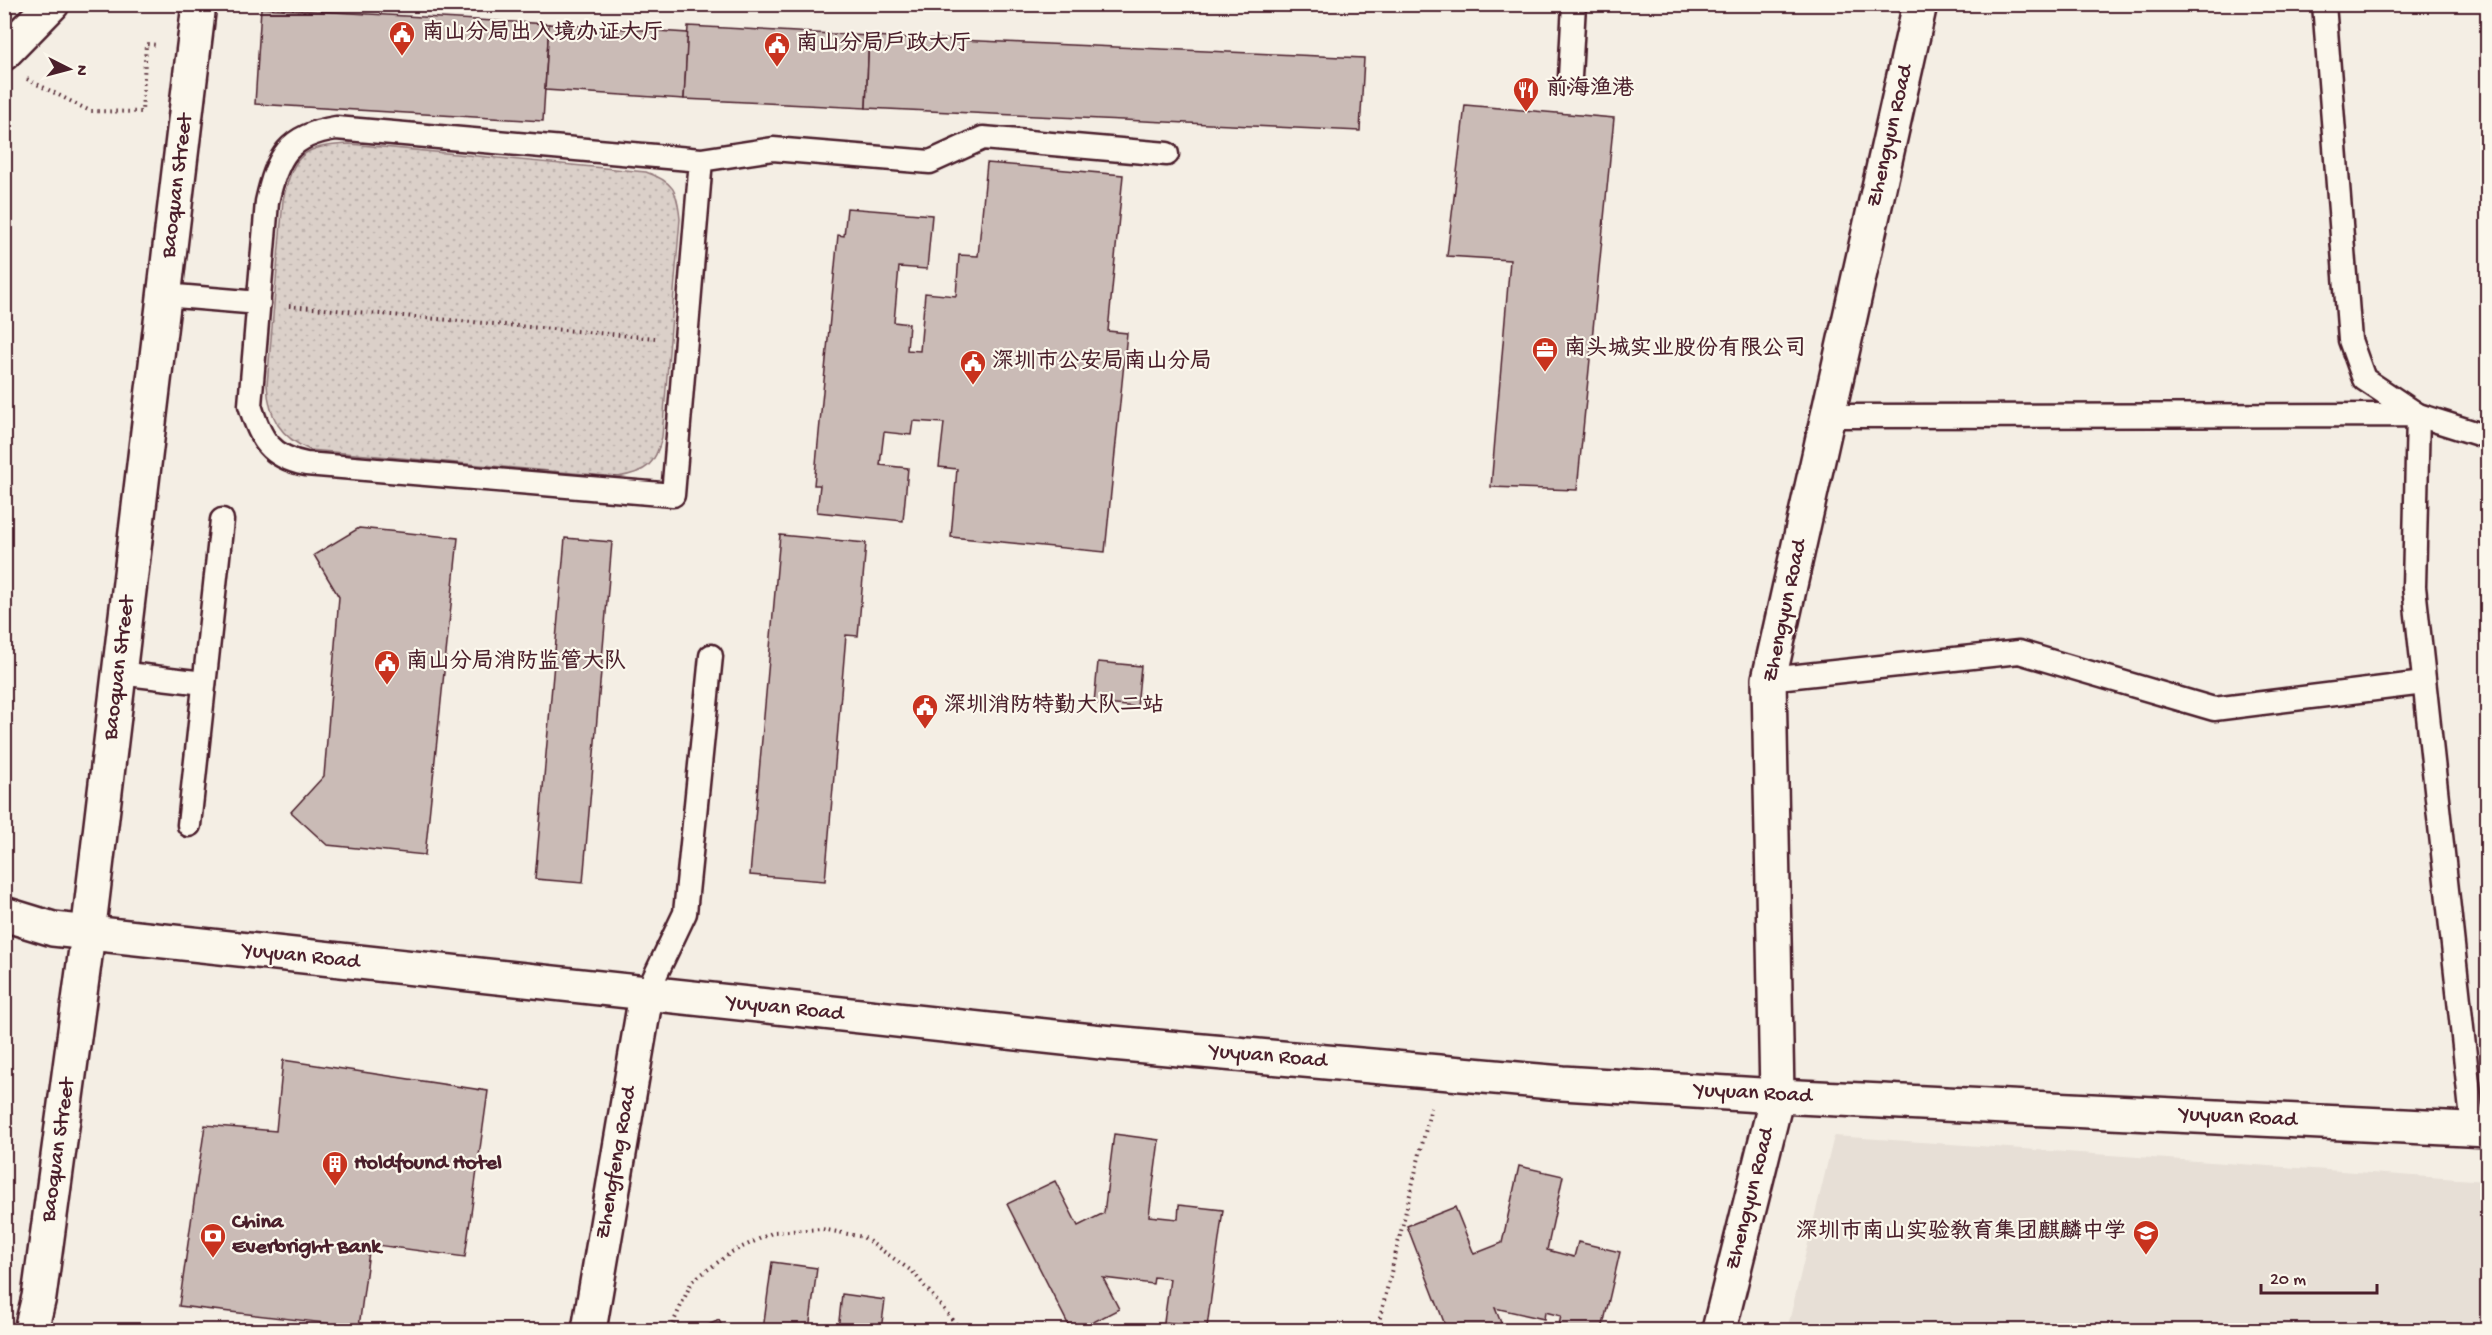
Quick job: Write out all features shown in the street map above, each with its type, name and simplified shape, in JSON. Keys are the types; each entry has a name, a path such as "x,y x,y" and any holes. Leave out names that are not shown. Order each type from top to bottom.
{"street":[{"path":"10,63 52,4"},
{"name":"Baoquan Street","path":"31,1330 39,1297 88,934 199,4"},
{"name":"Zhengyun Road","path":"1719,1330 1777,1096 1768,679 1920,4"},
{"path":"4,914 53,929"},
{"path":"4,936 53,929"},
{"name":"Yuyuan Road","path":"53,929 1101,1042 1562,1083 1777,1096 2480,1129"},
{"name":"Zhengfeng Road","path":"589,1330 646,994"}],"lane":[{"path":"1570,77 1574,4"},
{"path":"2324,4 2350,340 2364,378 2418,415 2487,437"},
{"path":"701,160 673,495 306,464 286,460 271,448 257,427 250,405 267,202 272,177 282,156 297,140 314,131 336,128 701,160 773,149 930,162 982,138 1167,154"},
{"path":"164,295 259,303"},
{"path":"1828,416 2418,415"},
{"path":"2418,415 2414,587 2480,1129"},
{"path":"189,825 222,520"},
{"path":"1768,679 2019,652 2214,710 2424,683"},
{"path":"646,994 685,913 711,656"},
{"path":"119,673 204,683"}],"path":[{"path":"10,63 90,111 142,112 146,44"},
{"path":"259,303 686,341"},
{"path":"1377,1330 1440,1072"},
{"path":"672,1330 692,1281 732,1252 774,1232 822,1229 862,1237 913,1272 961,1330"}],"shaded area":[{"path":"350,144 646,172 663,179 672,188 680,219 662,437 653,461 648,466 636,473 618,477 310,450 284,432 278,425 270,407 267,385 283,200 292,172 303,155 321,147"},
{"name":"深圳市南山实验教育集团麒麟中学","path":"1834,1136 2487,1181 2487,1330 1787,1330"}],"building":[{"name":"南山分局出入境办证大厅","path":"261,8 549,24 543,121 255,104"},
{"path":"549,24 688,33 684,99 545,90"},
{"name":"南山分局户政大厅","path":"688,26 869,36 866,108 684,99"},
{"path":"869,36 1364,58 1360,131 866,108"},
{"name":"南头城实业股份有限公司","path":"1465,105 1614,118 1577,490 1491,487 1510,260 1447,256"},
{"name":"深圳市公安局南山分局","path":"987,163 1123,175 1108,331 1127,333 1105,552 951,537 957,469 939,467 944,423 913,421 911,435 884,432 880,465 908,468 903,521 817,512 820,485 814,485 838,235 844,236 847,208 932,215 927,269 899,267 894,322 909,324 907,350 920,351 925,293 956,296 959,255 978,256"},
{"name":"南山分局消防监管大队","path":"359,528 458,538 425,855 327,845 291,812 324,776 339,597 314,555"},
{"path":"780,535 866,543 858,636 846,635 825,881 750,875"},
{"path":"565,538 612,542 583,883 535,879"},
{"path":"1098,662 1141,666 1137,707 1094,703"},
{"name":"Holdfound Hotel","path":"283,1060 488,1091 465,1257 370,1244 359,1327 179,1306 205,1125 276,1131"},
{"path":"1114,1134 1159,1140 1149,1216 1178,1219 1179,1205 1223,1210 1207,1327 1164,1322 1170,1279 1154,1277 1153,1284 1103,1278 1119,1309 1078,1330 1071,1330 1007,1204 1055,1181 1078,1226 1104,1213"},
{"path":"1519,1166 1563,1176 1547,1250 1574,1257 1578,1242 1620,1252 1602,1330 1558,1329 1561,1316 1545,1312 1544,1319 1495,1308 1504,1330 1447,1330 1407,1226 1455,1207 1474,1254 1502,1243"},
{"path":"772,1262 817,1268 809,1330 763,1330"},
{"path":"842,1294 885,1300 881,1330 838,1330"},
{"path":"719,1320 724,1330 698,1330"}],"place":[{"name":"南山分局出入境办证大厅","path":"402,57"},
{"name":"南山分局户政大厅","path":"777,68"},
{"name":"前海渔港","path":"1526,113"},
{"name":"南头城实业股份有限公司","path":"1545,373"},
{"name":"深圳市公安局南山分局","path":"973,386"},
{"name":"南山分局消防监管大队","path":"387,686"},
{"name":"深圳消防特勤大队二站","path":"925,730"},
{"name":"Holdfound Hotel","path":"335,1187"},
{"name":"深圳市南山实验教育集团麒麟中学","path":"2146,1256"},
{"name":"China Everbright Bank","path":"213,1259"}]}
